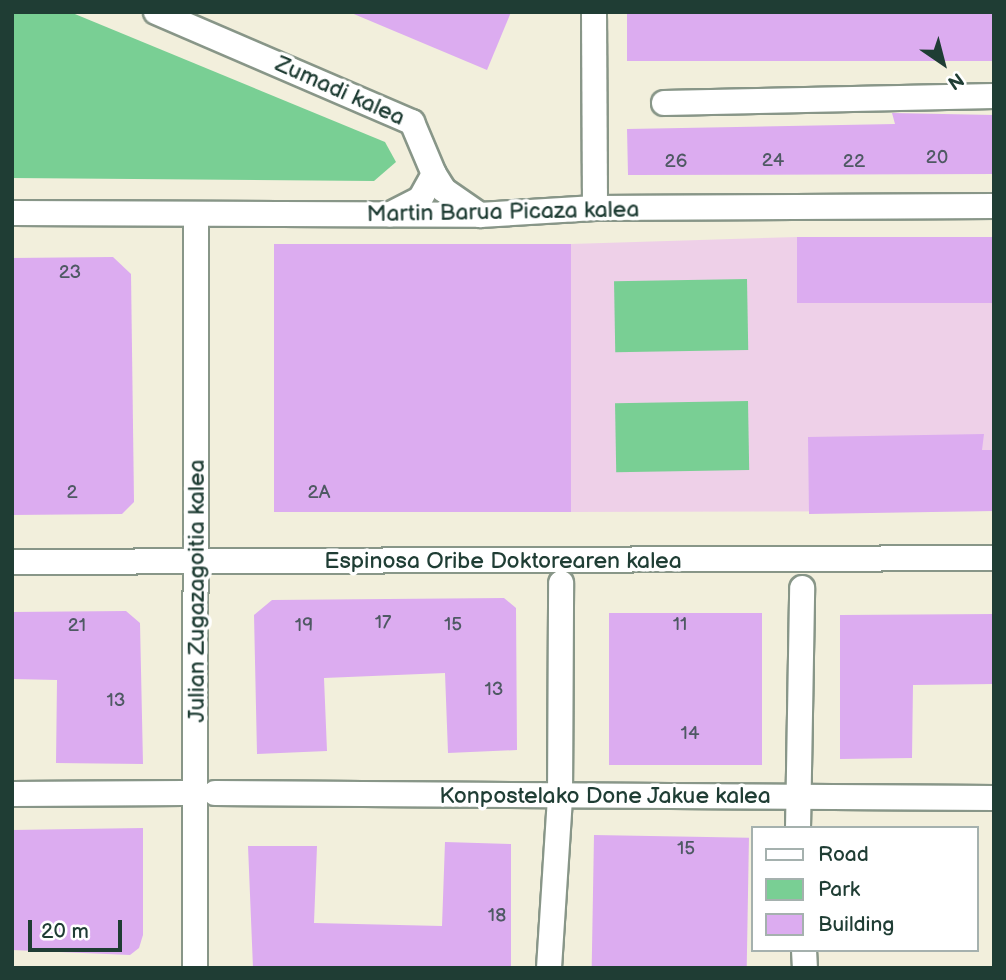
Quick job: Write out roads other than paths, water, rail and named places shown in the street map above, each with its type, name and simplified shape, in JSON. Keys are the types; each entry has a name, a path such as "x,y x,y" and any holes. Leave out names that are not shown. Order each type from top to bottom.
{"street":[{"name":"Zumadi kalea","path":"156,12 412,122 434,174 444,190 480,215"},
{"path":"594,12 595,208"},
{"path":"664,103 994,96"},
{"path":"387,216 420,199 434,174"},
{"name":"Martin Barua Picaza kalea","path":"12,213 387,216 480,215 595,208 994,206"},
{"name":"Julian Zugazagoitia kalea","path":"195,968 196,214"},
{"name":"Espinosa Oribe Doktorearen kalea","path":"12,562 994,558"},
{"path":"549,968 560,798 561,583"},
{"path":"798,826 802,588"},
{"path":"12,794 184,793"},
{"name":"Konpostelako Done Jakue kalea","path":"215,793 560,798 994,798"}]}
